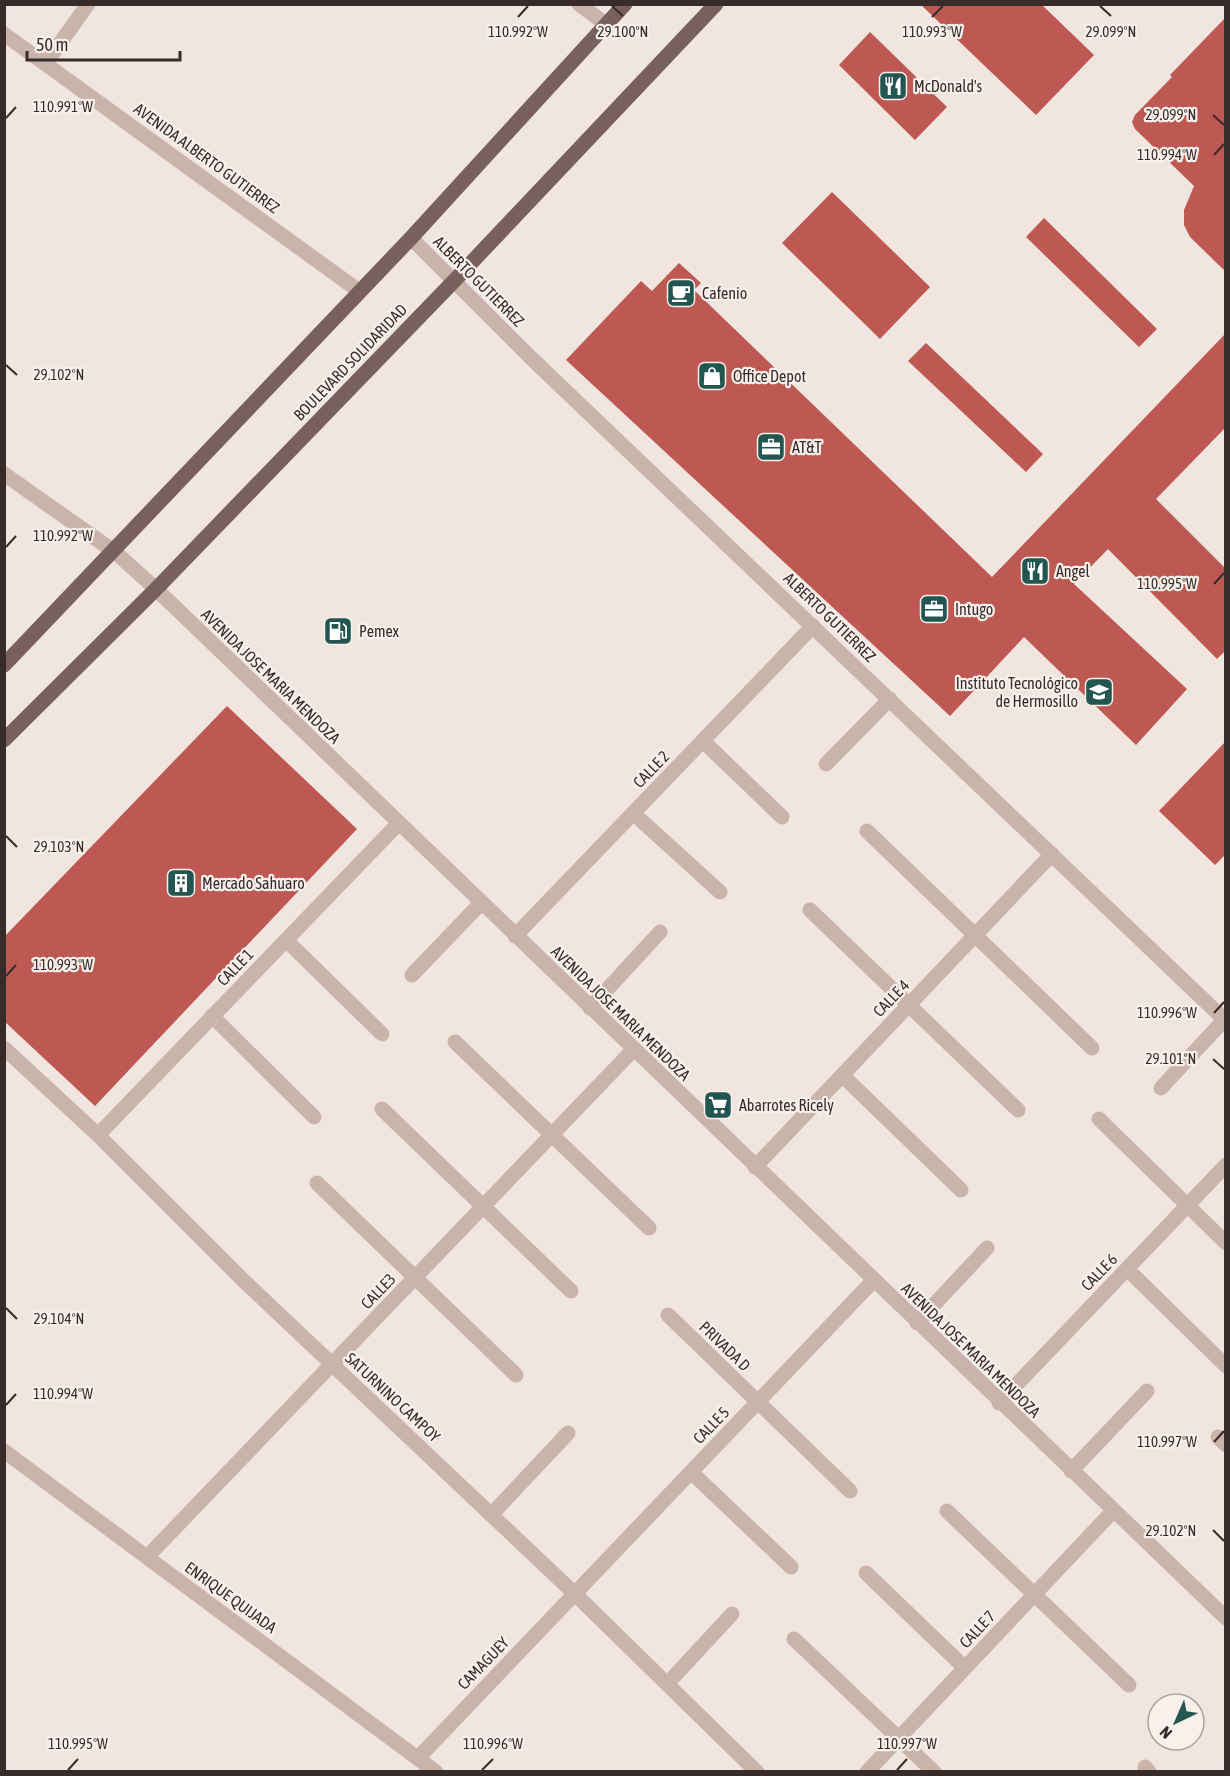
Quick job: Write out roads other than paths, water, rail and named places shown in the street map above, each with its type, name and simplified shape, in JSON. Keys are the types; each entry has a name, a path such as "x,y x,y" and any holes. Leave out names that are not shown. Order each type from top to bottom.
{"main road":[{"path":"4,665 115,552 358,291 411,238 626,4"},
{"name":"BOULEVARD SOLIDARIDAD","path":"4,740 156,589 453,282 716,4"}],"street":[{"path":"46,63 87,4"},
{"path":"579,4 607,25"},
{"name":"AVENIDA ALBERTO GUTIERREZ","path":"4,34 358,291"},
{"name":"ALBERTO GUTIERREZ","path":"411,238 453,282 1225,1020"},
{"name":"AVENIDA JOSE MARIA MENDOZA","path":"4,474 115,552 156,589 999,1403 1226,1618"},
{"name":"CALLE 2","path":"515,936 813,626"},
{"path":"826,764 890,699"},
{"path":"703,741 782,817"},
{"path":"633,813 720,892"},
{"name":"CALLE 1","path":"98,1135 398,824"},
{"path":"867,831 1092,1048"},
{"name":"CALLE 4","path":"755,1167 1052,854"},
{"path":"412,975 481,903"},
{"path":"810,910 1018,1110"},
{"path":"590,1008 660,933"},
{"path":"286,940 382,1034"},
{"path":"212,1016 314,1117"},
{"path":"1161,1088 1225,1020"},
{"path":"455,1042 649,1228"},
{"name":"SATURNINO CAMPOY","path":"4,1048 98,1135 332,1365 575,1594 757,1772"},
{"name":"CALLE3","path":"147,1557 634,1049"},
{"path":"842,1076 961,1190"},
{"path":"382,1110 571,1292"},
{"path":"1099,1119 1226,1243"},
{"name":"CALLE 6","path":"999,1403 1226,1165"},
{"path":"317,1183 516,1375"},
{"path":"917,1323 987,1248"},
{"path":"1126,1269 1226,1366"},
{"name":"CALLE 5","path":"575,1594 873,1281"},
{"name":"PRIVADA D","path":"668,1315 850,1491"},
{"path":"1071,1471 1147,1391"},
{"path":"491,1515 568,1433"},
{"name":"ENRIQUE QUIJADA","path":"4,1451 436,1772"},
{"path":"691,1472 791,1567"},
{"path":"947,1510 1129,1685"},
{"name":"CALLE 7","path":"867,1772 1113,1511"},
{"path":"866,1573 965,1668"},
{"name":"CAMAGUEY","path":"418,1758 575,1594"},
{"path":"667,1684 732,1614"},
{"path":"795,1639 934,1772"}],"place":[{"name":"McDonald's","path":"893,86"},
{"name":"Cafenio","path":"681,293"},
{"name":"Office Depot","path":"712,376"},
{"name":"AT&T","path":"771,447"},
{"name":"Angel","path":"1035,571"},
{"name":"Intugo","path":"934,609"},
{"name":"Pemex","path":"338,631"},
{"name":"Instituto Tecnológico de Hermosillo","path":"1099,692"},
{"name":"Mercado Sahuaro","path":"181,883"},
{"name":"Abarrotes Ricely","path":"718,1105"}]}
